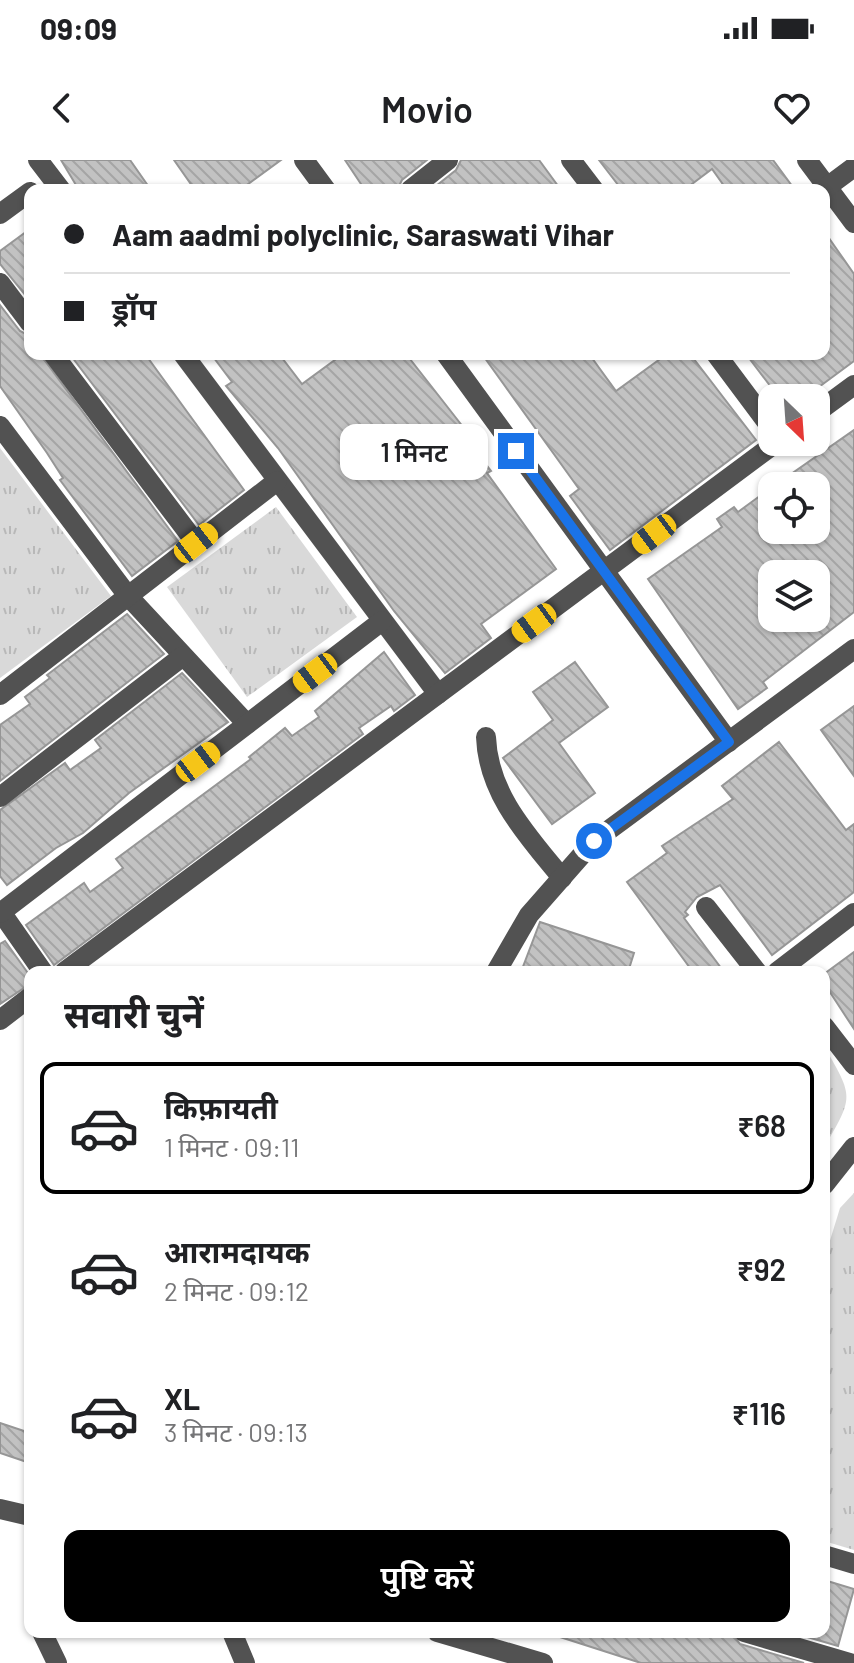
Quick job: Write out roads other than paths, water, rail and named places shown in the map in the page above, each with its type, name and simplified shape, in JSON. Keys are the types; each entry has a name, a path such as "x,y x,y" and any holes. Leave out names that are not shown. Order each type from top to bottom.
{"street":[{"path":"38,160 56,183"},
{"path":"304,160 322,184"},
{"path":"418,184 448,160"},
{"path":"571,160 589,184"},
{"path":"807,160 825,184"},
{"path":"830,185 854,167"},
{"path":"830,191 854,223"},
{"path":"0,214 24,196"},
{"path":"0,283 24,315"},
{"path":"58,360 196,543"},
{"path":"187,360 438,694"},
{"path":"450,360 729,742"},
{"path":"720,360 758,410"},
{"path":"830,403 854,385"},
{"path":"0,426 128,596 247,724"},
{"path":"72,966 758,456"},
{"path":"0,695 277,481"},
{"path":"39,966 0,912 382,621"},
{"path":"499,966 529,915 594,841 854,649"},
{"path":"0,797 183,656"},
{"path":"486,737 493,781 506,807 562,878"},
{"path":"706,907 752,966"},
{"path":"786,966 854,913"},
{"path":"0,1020 24,1002"},
{"path":"830,1034 854,1065"},
{"path":"830,1177 854,1147"},
{"path":"0,1509 24,1515"},
{"path":"830,1557 854,1564"},
{"path":"45,1638 57,1663"},
{"path":"235,1638 245,1663"},
{"path":"454,1638 514,1659 543,1663"},
{"path":"765,1638 850,1663"}]}
